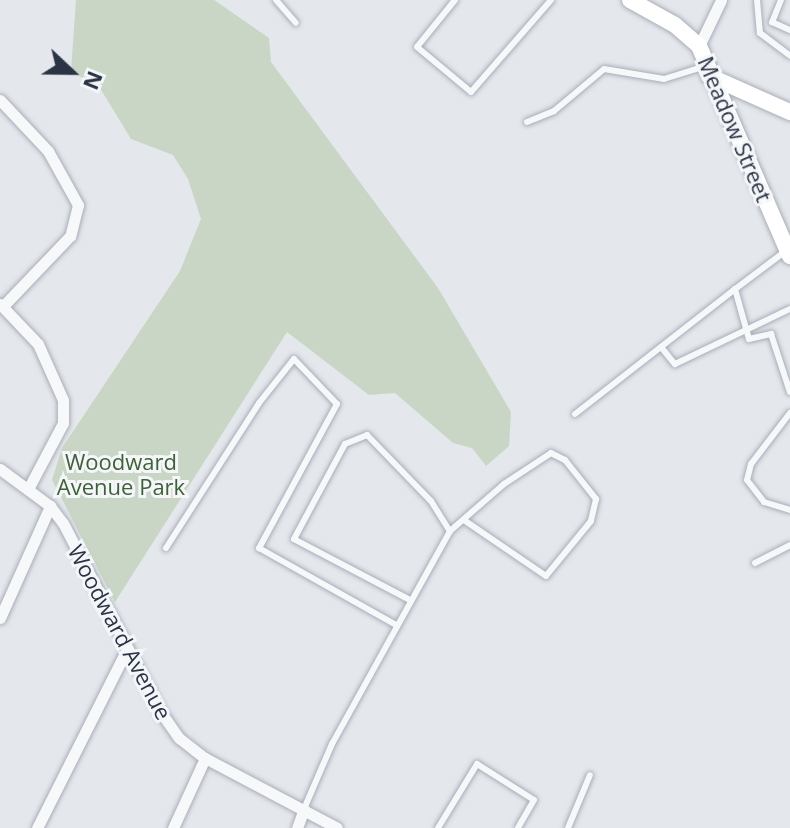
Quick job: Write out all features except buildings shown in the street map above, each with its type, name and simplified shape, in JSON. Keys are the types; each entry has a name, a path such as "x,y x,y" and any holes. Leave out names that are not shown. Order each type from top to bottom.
{"main road":[{"path":"630,0 675,25 699,46"},
{"name":"Meadow Street","path":"699,46 789,253"},
{"path":"708,71 790,112"}],"street":[{"path":"699,46 721,0"},
{"path":"0,100 48,151 78,205 70,236 1,305 38,344 63,400 63,423 28,489"},
{"name":"Woodward Avenue","path":"0,469 50,506 171,729 205,758 337,828"},
{"path":"0,618 50,506"},
{"path":"37,828 127,649"},
{"path":"173,828 205,758"},
{"path":"297,828 304,809"}],"lane":[{"path":"276,0 296,23"},
{"path":"455,0 417,47 471,92 551,0"},
{"path":"757,0 760,33 790,56"},
{"path":"781,0 772,22 790,30"},
{"path":"527,122 554,111 604,69 664,79 708,71"},
{"path":"575,414 735,289 789,253"},
{"path":"735,289 749,339 771,334 790,392"},
{"path":"661,347 675,364 790,309"},
{"path":"166,548 259,403 294,359 337,404 259,548 396,625"},
{"path":"790,413 751,464 747,480 764,502 790,510"},
{"path":"410,600 294,539 345,444 367,435 431,501 450,531"},
{"path":"304,809 332,744 450,531 464,520 551,453 565,460 596,499 591,521 546,576 464,520"},
{"path":"755,563 790,545"},
{"path":"438,828 477,764 534,800 518,828"},
{"path":"568,828 590,775"}],"green space":[{"name":"Woodward Avenue Park","path":"76,0 214,0 269,38 271,62 438,288 511,412 509,446 486,466 472,448 453,443 395,393 369,395 287,332 115,602 52,480 62,448 180,271 201,219 188,179 173,155 131,139 100,88 71,71"}]}
